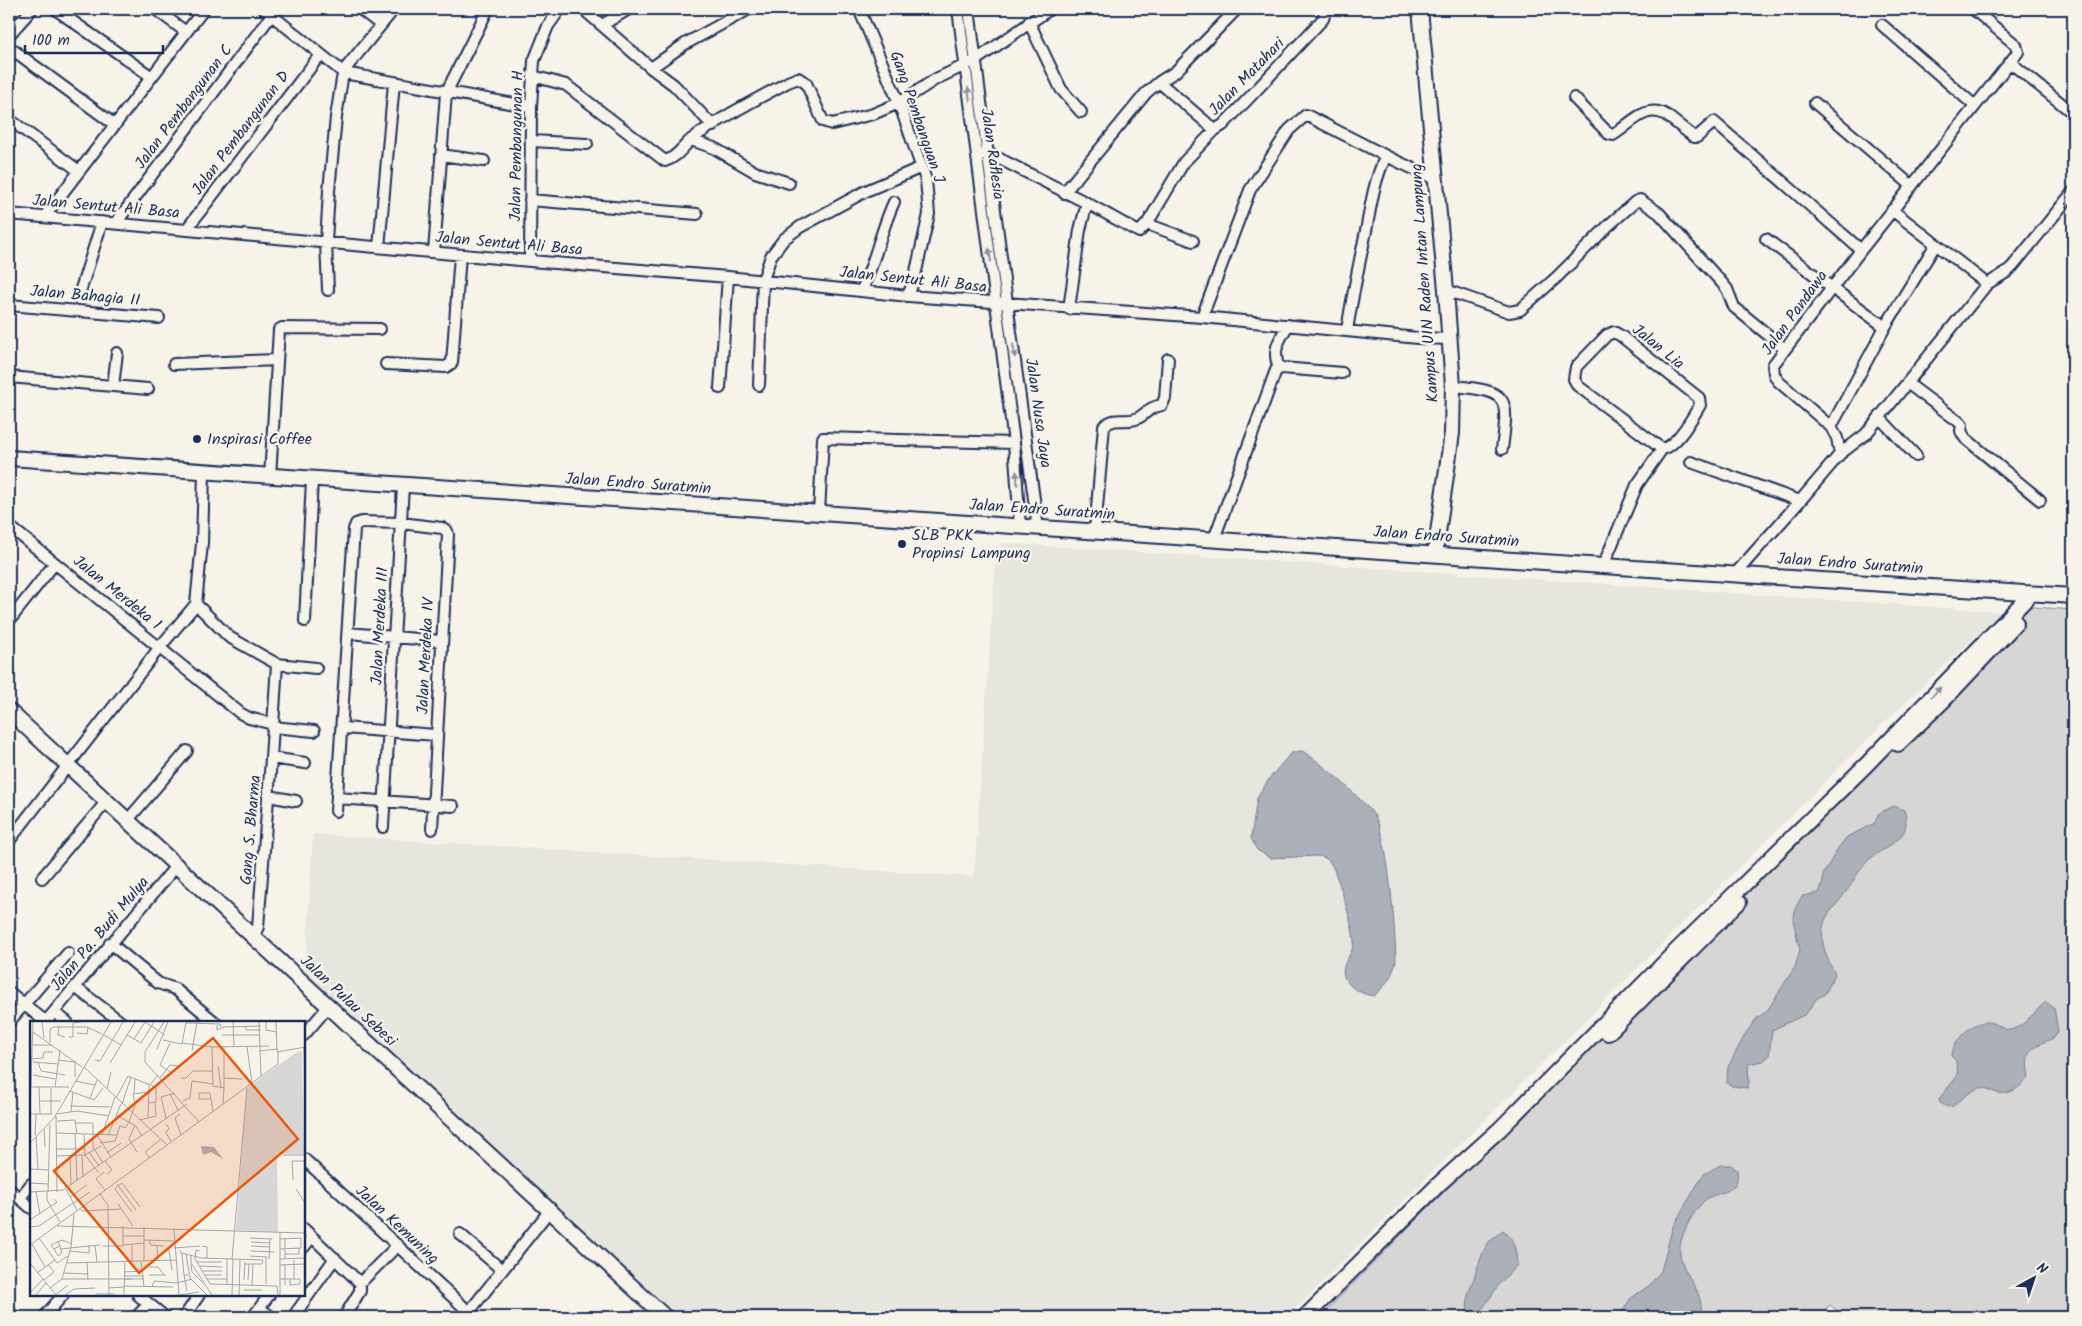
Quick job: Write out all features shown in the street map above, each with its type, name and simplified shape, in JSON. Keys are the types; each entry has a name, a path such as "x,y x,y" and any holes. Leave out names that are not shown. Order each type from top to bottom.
{"street":[{"path":"9,36 12,24 32,9"},
{"path":"56,9 152,77"},
{"path":"155,9 186,32"},
{"path":"44,217 204,9"},
{"path":"360,9 382,25"},
{"path":"328,290 326,242 335,127 344,73 394,9"},
{"path":"434,252 446,93 488,9"},
{"name":"Jalan Pembangunan H","path":"530,261 531,108 534,61 548,26 560,9"},
{"path":"583,9 651,68 674,85 714,126"},
{"path":"602,25 629,9"},
{"path":"651,68 684,44 750,9"},
{"name":"Gang Pembanguan J","path":"859,9 900,103 922,167 929,199 929,214 914,280 908,296"},
{"name":"Jalan Raflesia","path":"958,9 971,62"},
{"name":"Jalan Raflesia","path":"969,9 971,62 983,154 1007,303"},
{"path":"533,76 566,85 665,161 672,159 691,140 788,82 798,78 806,83 822,121 827,123 873,114 900,103 936,79 971,62 1050,9"},
{"path":"1064,192 1146,93 1175,72 1237,9"},
{"name":"Jalan Matahari","path":"1159,82 1215,130 1223,125 1248,100 1323,19 1326,9"},
{"name":"Kampus UIN Raden Intan Lampung","path":"1420,9 1451,339 1453,386 1452,433 1435,554"},
{"path":"1973,9 2016,45 2018,52 2012,63 2073,112"},
{"path":"271,11 320,55 344,73 531,108"},
{"name":"Jalan Pembangunan C","path":"116,223 271,11"},
{"path":"1029,22 1061,89 1081,112"},
{"path":"1882,26 1975,106"},
{"path":"9,47 115,125"},
{"name":"Jalan Pembangunan D","path":"186,230 320,55"},
{"name":"Jalan Pandawa","path":"1831,427 1785,388 1774,374 1773,365 1892,210 2012,63"},
{"path":"379,247 394,83"},
{"path":"1574,98 1609,134 1613,135 1649,110 1666,114 1694,137 1697,137 1714,122 1861,250"},
{"path":"1816,103 1912,186"},
{"path":"1202,317 1250,190 1289,130 1306,115 1435,179"},
{"path":"9,119 80,171"},
{"path":"983,154 1087,203 1139,232 1147,224 1184,162 1215,130"},
{"path":"691,140 714,148 755,172 790,182"},
{"path":"532,141 587,144"},
{"name":"Jalan Raflesia","path":"983,154 995,303"},
{"path":"441,155 484,161"},
{"path":"1347,331 1354,284 1374,188 1386,156"},
{"path":"759,384 763,280 771,256 784,239 866,191 922,167"},
{"path":"1735,574 1800,502 1840,454 1866,434 1987,284 2013,266 2073,192"},
{"path":"530,200 697,214"},
{"path":"1446,290 1508,312 1520,310 1622,214 1640,200 1659,212 1722,283 1734,307 1786,349"},
{"path":"862,290 873,266 894,202"},
{"path":"1069,309 1080,230 1087,203"},
{"path":"1892,210 1987,284"},
{"name":"Jalan Sentut Ali Basa","path":"9,214 460,255 763,280 908,296 1202,317 1418,338 1451,339"},
{"path":"80,292 102,222"},
{"path":"1147,224 1193,241"},
{"path":"1766,239 1885,328"},
{"path":"1840,454 1837,438 1831,427 1885,328 1936,244"},
{"path":"386,364 446,367 452,363 460,255"},
{"path":"720,388 728,277"},
{"name":"Jalan Nusa Jaya","path":"995,303 1014,443 1020,526"},
{"name":"Jalan Nusa Jaya","path":"1007,303 1038,528"},
{"name":"Jalan Bahagia II","path":"9,305 159,318"},
{"path":"1279,369 1275,358 1275,351 1288,326"},
{"path":"270,477 278,331 282,328 380,329"},
{"name":"Jalan Lia","path":"1614,332 1621,336 1700,402 1692,418 1674,443 1666,449 1662,448 1578,386 1574,379 1576,367 1607,335 1614,332"},
{"path":"113,386 116,353"},
{"path":"1095,531 1104,426 1111,420 1137,419 1151,407 1162,406 1165,398 1168,359"},
{"path":"174,364 277,360"},
{"path":"1279,369 1342,374"},
{"path":"1214,539 1275,374 1279,369"},
{"path":"9,377 148,389"},
{"path":"1907,383 1958,421 1962,425 1965,438 2040,500"},
{"path":"1453,386 1482,388 1502,399 1506,410 1502,449"},
{"path":"1880,418 1916,456"},
{"path":"819,513 823,438 1014,443"},
{"name":"Jalan Lia","path":"1603,566 1637,485 1662,448"},
{"name":"Jalan Endro Suratmin","path":"9,458 204,473 2073,596"},
{"path":"1691,462 1800,502"},
{"path":"204,473 202,543 196,604 160,647 240,713 249,718 273,726 314,732"},
{"path":"305,621 312,480"},
{"name":"Jalan Merdeka III","path":"383,827 403,486"},
{"path":"336,811 355,527 362,522 401,523"},
{"name":"Jalan Merdeka IV","path":"401,523 442,528 448,533 432,829"},
{"name":"Jalan Merdeka 1","path":"9,526 160,647 9,841"},
{"path":"9,621 55,562"},
{"path":"1305,1317 1440,1183 1500,1129 1671,956 2036,595"},
{"path":"1317,1317 1942,702 2036,595"},
{"path":"196,604 229,637 277,664 316,668"},
{"path":"348,633 441,641"},
{"name":"Gang S. Bharma","path":"253,937 258,927 269,796 277,664"},
{"name":"Jalan Pulau Sebesi","path":"9,713 107,801 664,1317"},
{"path":"343,728 436,735"},
{"path":"127,821 187,751"},
{"path":"271,758 306,763"},
{"path":"269,796 296,801"},
{"path":"337,798 453,806"},
{"path":"42,878 107,801"},
{"name":"Jalan Pa. Budi Mulya","path":"23,1004 46,1020 176,866"},
{"path":"110,943 158,983 175,989 214,1021"},
{"path":"9,1022 68,953"},
{"path":"75,987 120,1021"},
{"path":"9,992 23,1004"},
{"path":"305,1034 328,1007"},
{"path":"54,1012 66,1021"},
{"name":"Jalan Kemuning","path":"305,1160 398,1245 467,1315 550,1210"},
{"path":"20,1198 30,1185"},
{"path":"9,1189 30,1207"},
{"path":"305,1230 360,1283"},
{"path":"460,1234 502,1270"},
{"path":"305,1247 312,1237"},
{"path":"346,1316 360,1291 360,1283 398,1245"},
{"path":"293,1317 334,1258"},
{"path":"44,1317 62,1296"},
{"path":"139,1296 165,1317"},
{"path":"184,1317 198,1296"},
{"path":"268,1296 257,1313 272,1317"},
{"path":"136,1317 149,1304"},
{"path":"9,1312 15,1317"}],"shaded area":[{"path":"1001,543 2001,612 1884,723 1287,1317 670,1317 305,981 313,834 974,877 996,553 1000,553"},
{"path":"2023,606 2073,610 2073,1317 1845,1317 1830,1305 1819,1317 1320,1317"},
{"path":"1302,751 1329,771 1368,808 1374,815 1384,843 1390,885 1396,960 1388,980 1374,996 1357,991 1348,983 1343,973 1354,942 1349,915 1330,862 1318,856 1270,858 1257,850 1251,838 1257,798 1269,779 1290,754"},
{"path":"1894,806 1904,810 1906,820 1902,834 1898,840 1864,865 1825,920 1822,934 1824,948 1835,974 1825,994 1817,998 1806,1014 1772,1030 1769,1056 1763,1061 1748,1064 1749,1083 1747,1088 1732,1086 1727,1083 1728,1067 1746,1033 1757,1018 1767,1011 1795,967 1800,950 1793,920 1796,907 1802,896 1819,893 1823,882 1823,875 1838,848 1847,837 1875,823 1878,814"},
{"path":"2046,1002 2054,1008 2058,1031 2054,1038 2039,1044 2031,1051 2027,1061 2029,1077 2021,1085 2005,1093 1980,1088 1969,1093 1953,1106 1948,1107 1940,1103 1939,1099 1958,1075 1956,1061 1951,1056 1952,1050 1964,1033 1975,1025 1988,1022 2012,1030 2024,1023"},
{"path":"1720,1165 1731,1165 1737,1170 1735,1184 1726,1191 1704,1201 1690,1220 1681,1241 1681,1261 1699,1296 1701,1317 1619,1317 1631,1298 1649,1286 1661,1271 1673,1226 1703,1175"},
{"path":"1503,1230 1514,1246 1517,1265 1500,1283 1477,1317 1463,1317 1467,1312 1468,1295 1483,1252 1489,1242"}],"place":[{"name":"Inspirasi Coffee","path":"197,439"},
{"name":"SLB PKK Propinsi Lampung","path":"902,544"}]}
